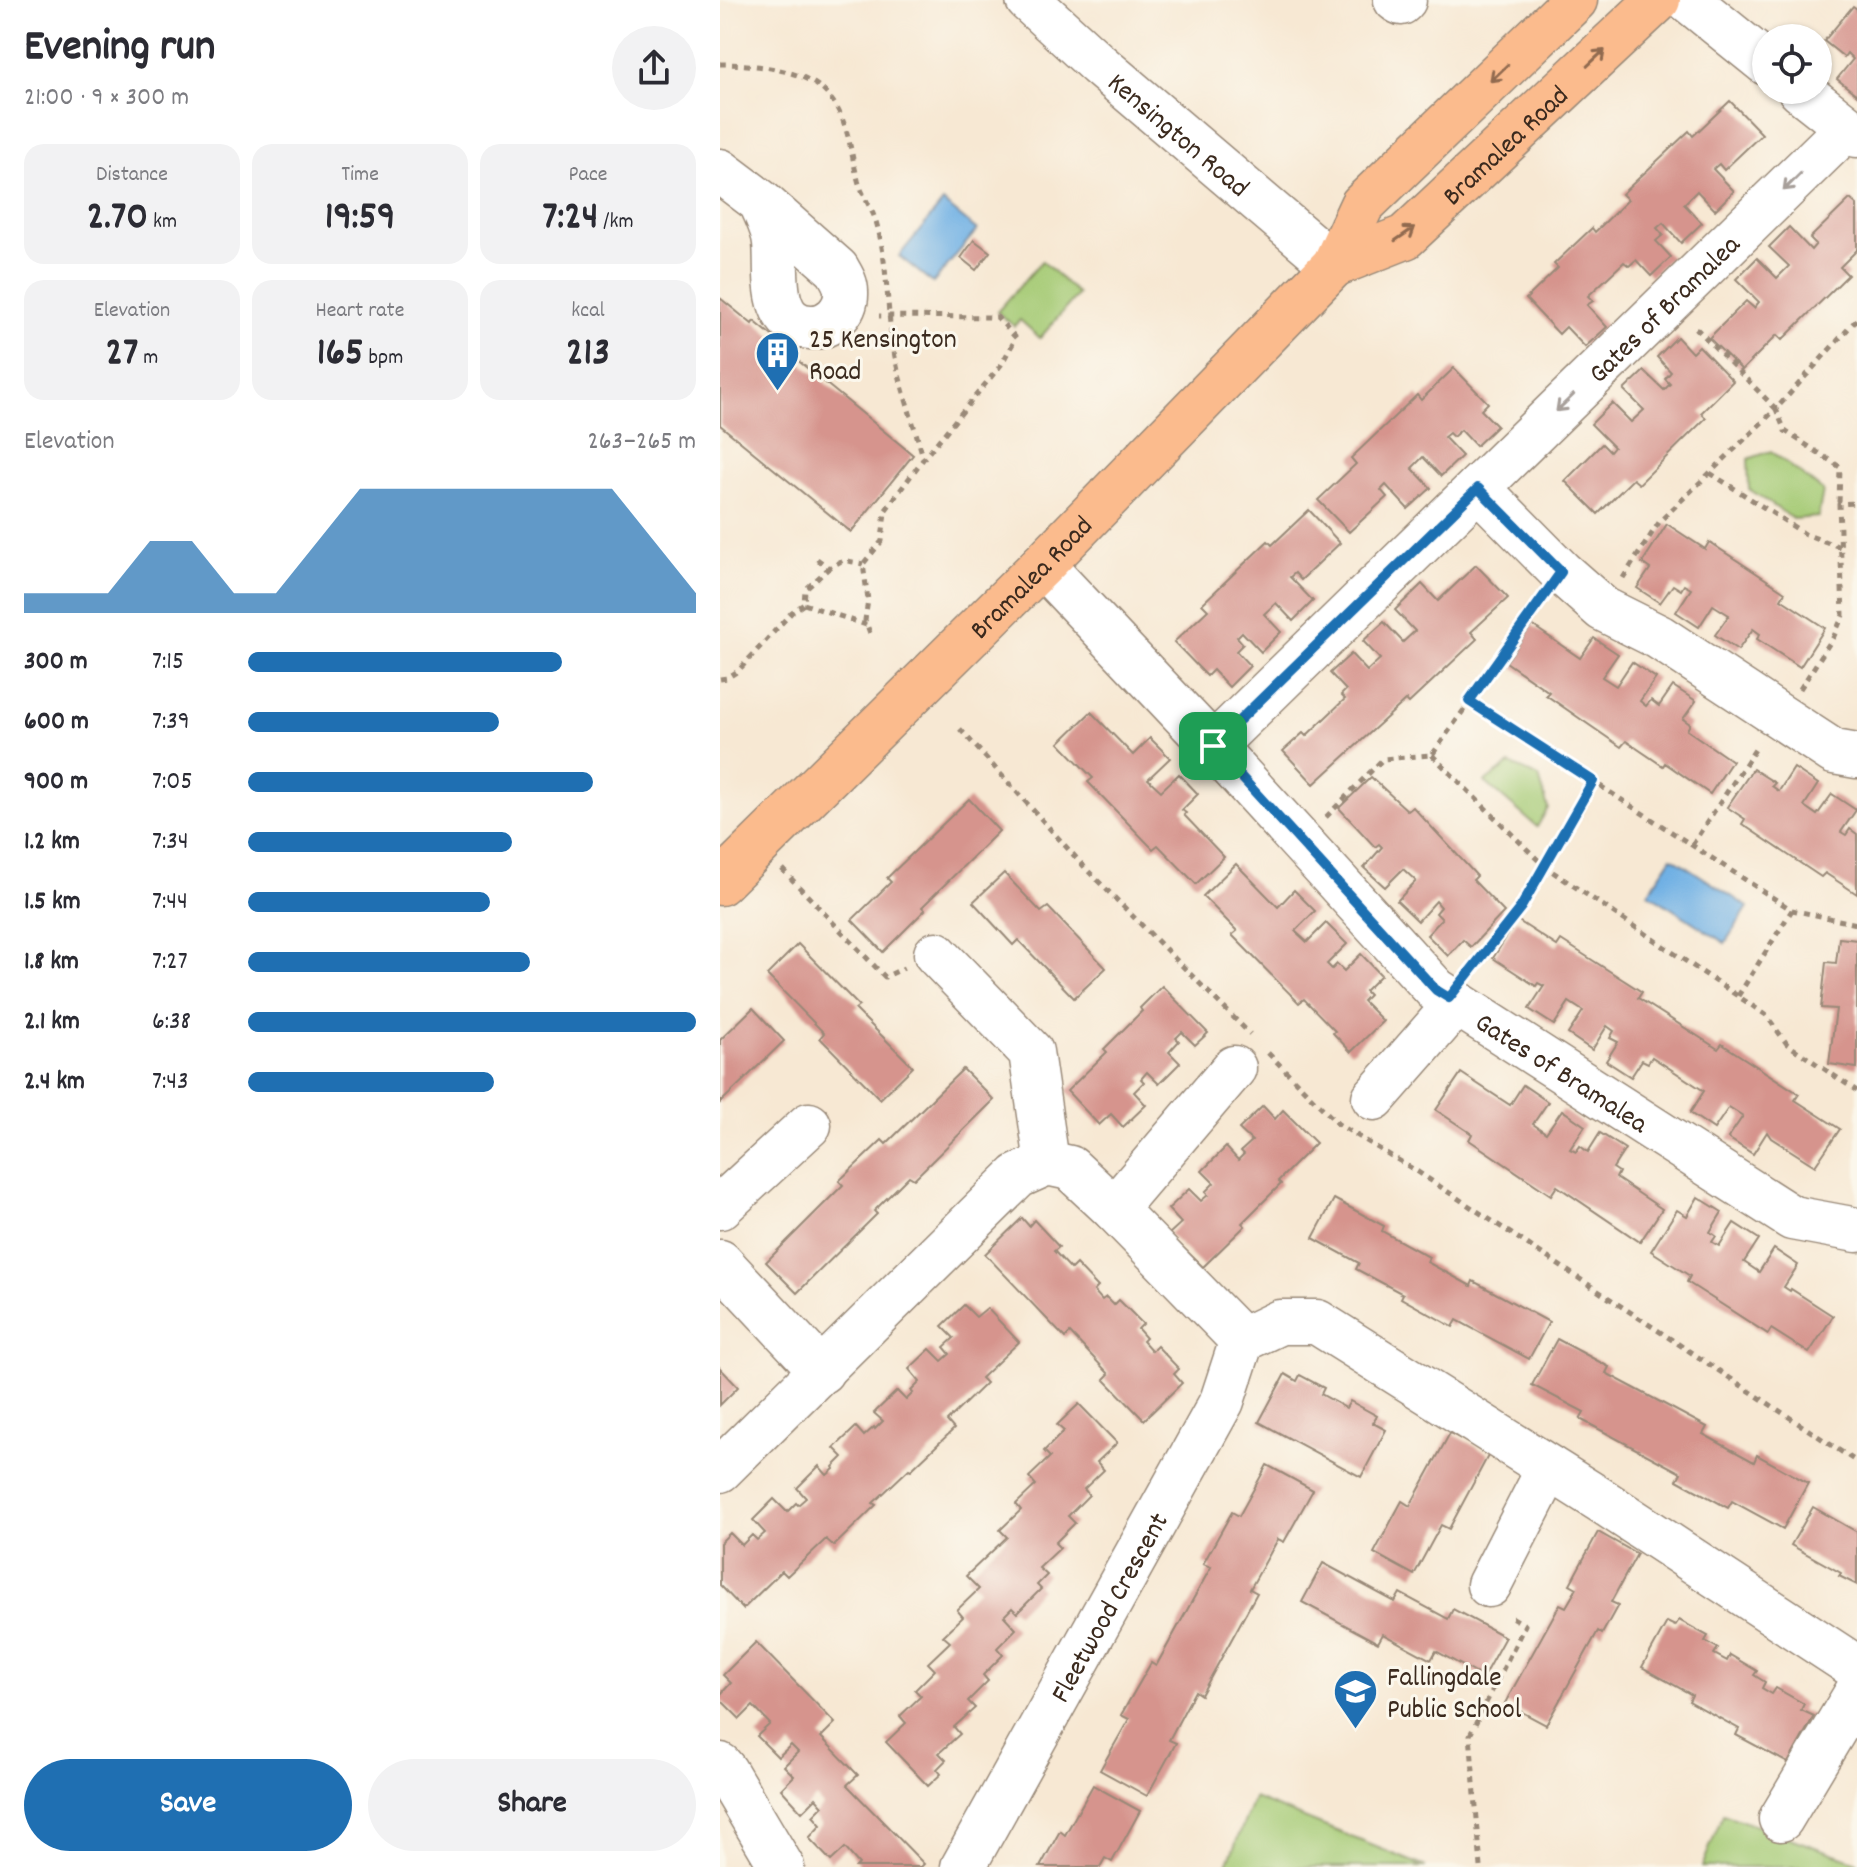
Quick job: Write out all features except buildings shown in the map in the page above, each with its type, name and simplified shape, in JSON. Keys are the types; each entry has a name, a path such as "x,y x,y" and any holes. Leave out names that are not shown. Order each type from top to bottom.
{"main road":[{"name":"Bramalea Road","path":"720,883 1042,565 1334,265 1362,205 1575,0"},
{"name":"Bramalea Road","path":"1334,265 1405,237 1658,0"}],"street":[{"name":"Kensington Road","path":"1028,0 1098,64 1334,265"},
{"path":"1396,0 1401,3 1404,0"},
{"path":"1688,0 1752,52"},
{"name":"Gates of Bramalea","path":"1213,746 1670,302 1852,131 1818,104"},
{"path":"720,171 761,202 837,269 846,290 845,302 832,321 810,327 798,324 781,309 775,239 761,202"},
{"path":"1478,488 1561,572 1603,609 1659,637 1834,752 1857,756"},
{"name":"Gates of Bramalea","path":"1042,565 1436,990 1792,1218 1857,1230"},
{"path":"936,954 1031,1052 1047,1163"},
{"path":"1374,1098 1453,1000"},
{"path":"1114,1209 1234,1068"},
{"path":"720,1207 809,1125"},
{"path":"720,1470 1018,1176 1047,1163 1070,1168 1242,1340 1280,1322 1317,1322 1857,1668"},
{"path":"720,1262 822,1371"},
{"name":"Fleetwood Crescent","path":"963,1867 1222,1401 1242,1340"},
{"path":"1489,1585 1549,1468"},
{"path":"1781,1819 1857,1692"},
{"path":"720,1765 782,1867"}],"path":[{"path":"720,64 777,69 809,80 822,89 845,123 863,197 877,222 895,357 924,458"},
{"path":"1670,302 1776,409 1785,431 1840,467 1843,615 1834,636 1782,719 1760,742 1692,845"},
{"path":"840,313 997,317 1016,338 1001,365 924,458 885,511 882,541 863,564 868,600 865,620 870,633"},
{"path":"1603,609 1660,521 1776,409 1857,319"},
{"path":"1710,472 1805,534 1840,547"},
{"path":"1839,504 1857,503"},
{"path":"817,559 829,568"},
{"path":"804,604 805,590 829,568 843,560 863,564"},
{"path":"1432,755 1561,572"},
{"path":"804,604 867,626"},
{"path":"720,679 738,671 792,612 804,604"},
{"path":"1469,701 1792,910 1857,924"},
{"path":"1301,843 1383,759 1432,755 1544,866 1766,1015 1787,1044 1857,1091"},
{"path":"1453,1000 1521,907 1593,781"},
{"path":"760,845 885,977 936,954"},
{"path":"1738,996 1792,910"},
{"path":"1481,1867 1470,1735 1525,1625 1484,1602 1489,1585"}],"green space":[{"path":"1042,261 1078,294 1040,338 1020,320 1014,326 997,312"},
{"path":"1771,451 1823,491 1818,517 1793,519 1749,489 1748,459"},
{"path":"1510,764 1539,777 1548,808 1537,827 1485,782"},
{"path":"1254,1798 1426,1867 1226,1867"},
{"path":"1723,1814 1857,1862 1857,1867 1702,1867"}],"water":[{"path":"943,202 977,230 933,283 899,256"},
{"path":"1672,857 1748,907 1725,943 1648,893"}],"place":[{"name":"25 Kensington Road","path":"778,392"},
{"name":"Fallingdale Public School","path":"1356,1730"}],"route":[{"path":"1478,488 1561,572 1469,701 1593,781 1521,907 1449,998 1436,990 1213,746 1478,488"}]}
